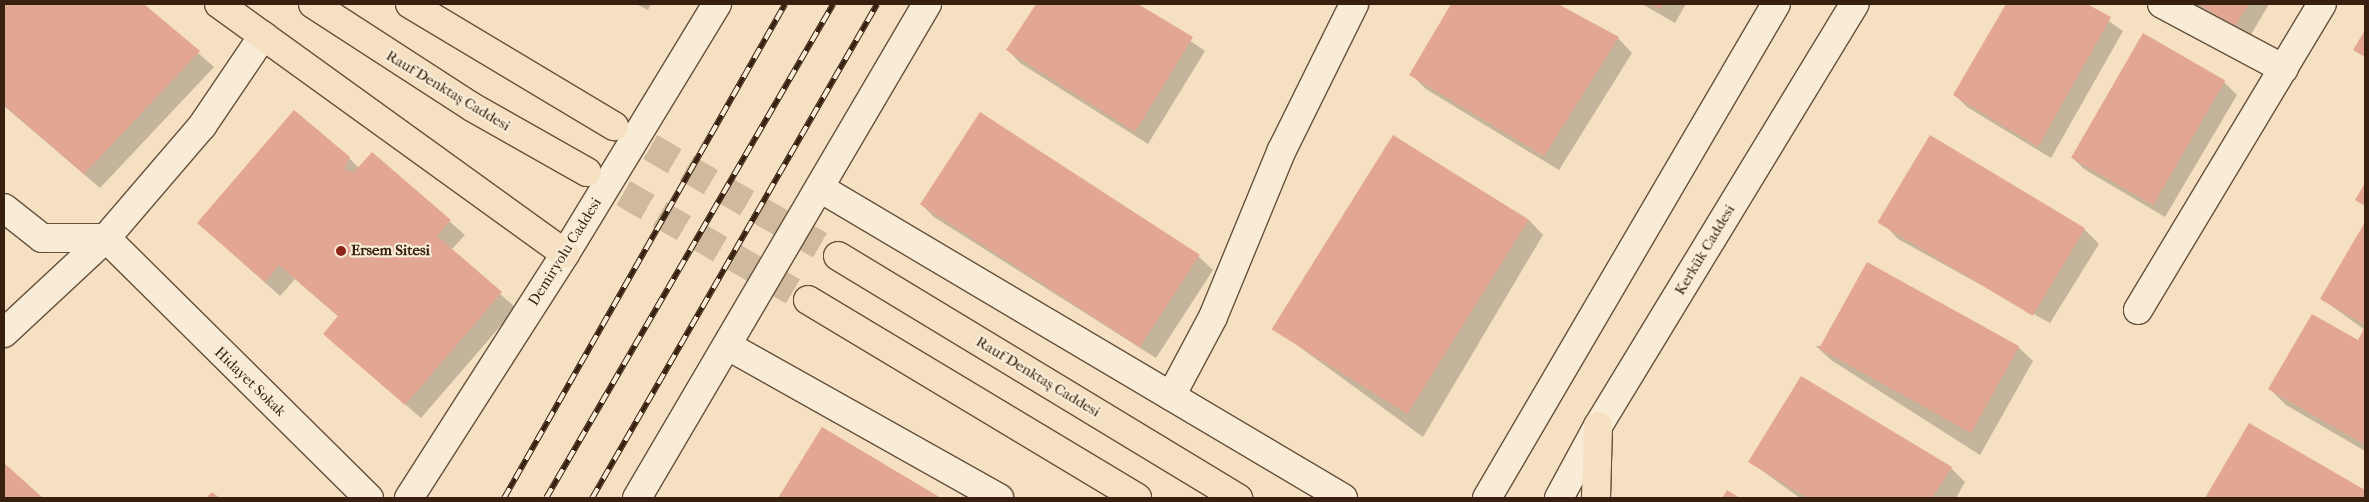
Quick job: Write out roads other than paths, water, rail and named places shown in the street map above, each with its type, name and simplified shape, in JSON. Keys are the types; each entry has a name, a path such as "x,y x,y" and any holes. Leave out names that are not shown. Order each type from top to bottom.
{"main road":[{"path":"219,4 565,254"},
{"name":"Rauf Denktaş Caddesi","path":"313,4 441,87 587,172"},
{"path":"410,4 614,126"},
{"name":"Rauf Denktaş Caddesi","path":"838,256 1238,498"},
{"path":"808,300 1137,498"},
{"path":"1596,498 1598,426"}],"street":[{"name":"Demiryolu Caddesi","path":"408,498 565,254 717,4"},
{"path":"637,498 728,346 927,4"},
{"path":"1171,396 1213,317 1282,150 1354,4"},
{"path":"1487,498 1776,4"},
{"name":"Kerkük Caddesi","path":"1559,498 1598,426 1855,4"},
{"path":"2162,4 2284,69"},
{"path":"2138,310 2322,4"},
{"path":"4,333 106,238 202,126 263,36"},
{"path":"820,188 1343,498"},
{"path":"4,208 42,238 106,238"},
{"name":"Hidayet Sokak","path":"106,238 131,266 369,498"},
{"path":"728,346 999,498"}],"tunnel":[{"path":"614,126 838,256"},
{"path":"587,172 808,300"}],"railway":[{"path":"504,498 785,4"},
{"path":"546,498 833,4"},
{"path":"592,498 877,4"}],"place":[{"name":"Ersem Sitesi","path":"341,251"}]}
